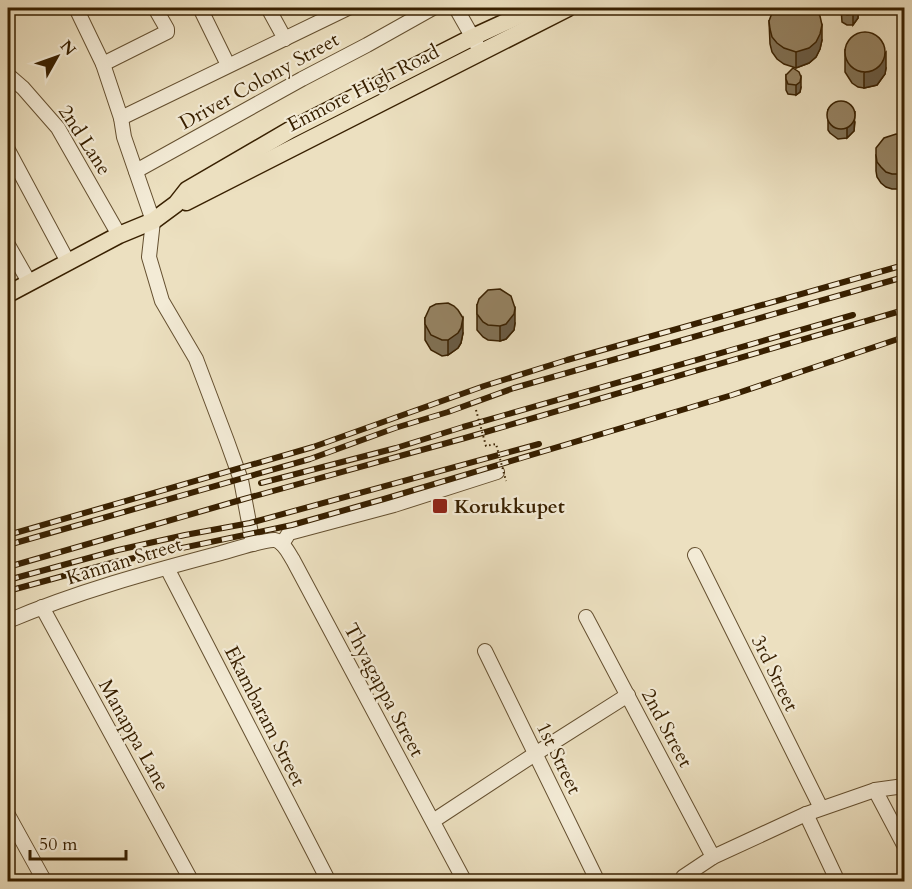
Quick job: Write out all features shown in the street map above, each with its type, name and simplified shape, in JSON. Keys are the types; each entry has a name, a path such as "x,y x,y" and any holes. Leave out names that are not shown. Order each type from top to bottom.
{"main road":[{"name":"Enmore High Road","path":"8,294 119,235 153,220 176,204 189,201 476,44 536,8"},
{"name":"Enmore High Road","path":"476,44 568,8"}],"street":[{"path":"76,8 103,64 121,118 124,136 153,220 149,257 162,301 196,359 227,441 241,480 253,544 275,540 282,544 289,532 501,476"},
{"path":"103,64 167,32 156,8"},
{"path":"201,8 228,65"},
{"path":"268,8 285,39"},
{"name":"Driver Colony Street","path":"136,171 433,8"},
{"path":"456,8 476,44"},
{"path":"121,118 259,52 342,9"},
{"name":"2nd Lane","path":"8,75 23,88 58,128 119,235"},
{"path":"8,150 68,262"},
{"path":"8,245 29,282"},
{"name":"Kannan Street","path":"8,621 42,607 253,544"},
{"name":"Thyagappa Street","path":"282,544 293,560 465,882"},
{"name":"3rd Street","path":"695,555 821,808"},
{"name":"Ekambaram Street","path":"167,568 328,882"},
{"name":"Manappa Lane","path":"42,607 192,882"},
{"name":"2nd Street","path":"586,616 713,857"},
{"name":"1st Street","path":"485,651 598,882"},
{"path":"433,821 628,695"},
{"path":"684,880 713,857 806,814 875,790 904,786"},
{"path":"875,790 904,845"},
{"path":"8,814 45,882"},
{"path":"806,814 838,882"}],"path":[{"path":"476,410 486,446 496,444 501,476"}],"building":[{"path":"776,8 815,8 822,25 816,42 809,48 796,52 777,43 772,37 769,21"},
{"path":"841,8 858,8 853,14 847,15 842,12"},
{"path":"865,32 873,33 879,38 884,44 884,60 879,66 873,71 865,72 857,71 851,66 846,60 845,52 846,44 851,38 857,33"},
{"path":"793,68 799,72 801,77 800,82 796,85 788,84 786,79 786,75"},
{"path":"841,101 851,105 855,115 851,125 841,129 831,125 827,115 831,105"},
{"path":"896,134 904,136 904,171 892,174 886,172 877,162 876,148 884,138"},
{"path":"500,289 511,296 515,308 514,314 506,324 488,325 477,314 479,299 488,290"},
{"path":"448,303 458,310 463,318 458,333 448,340 442,340 431,335 425,324 425,318 430,307"}],"railway":[{"path":"8,535 313,447 484,386 567,360 904,265"},
{"path":"8,545 310,459 514,388 904,277"},
{"path":"8,567 465,438 904,310"},
{"path":"261,483 396,448 853,315"},
{"path":"8,591 115,562 292,525 384,499 732,395 904,337"},
{"path":"8,580 118,550 250,523 539,444"}],"place":[{"name":"Korukkupet","path":"440,506"}]}
